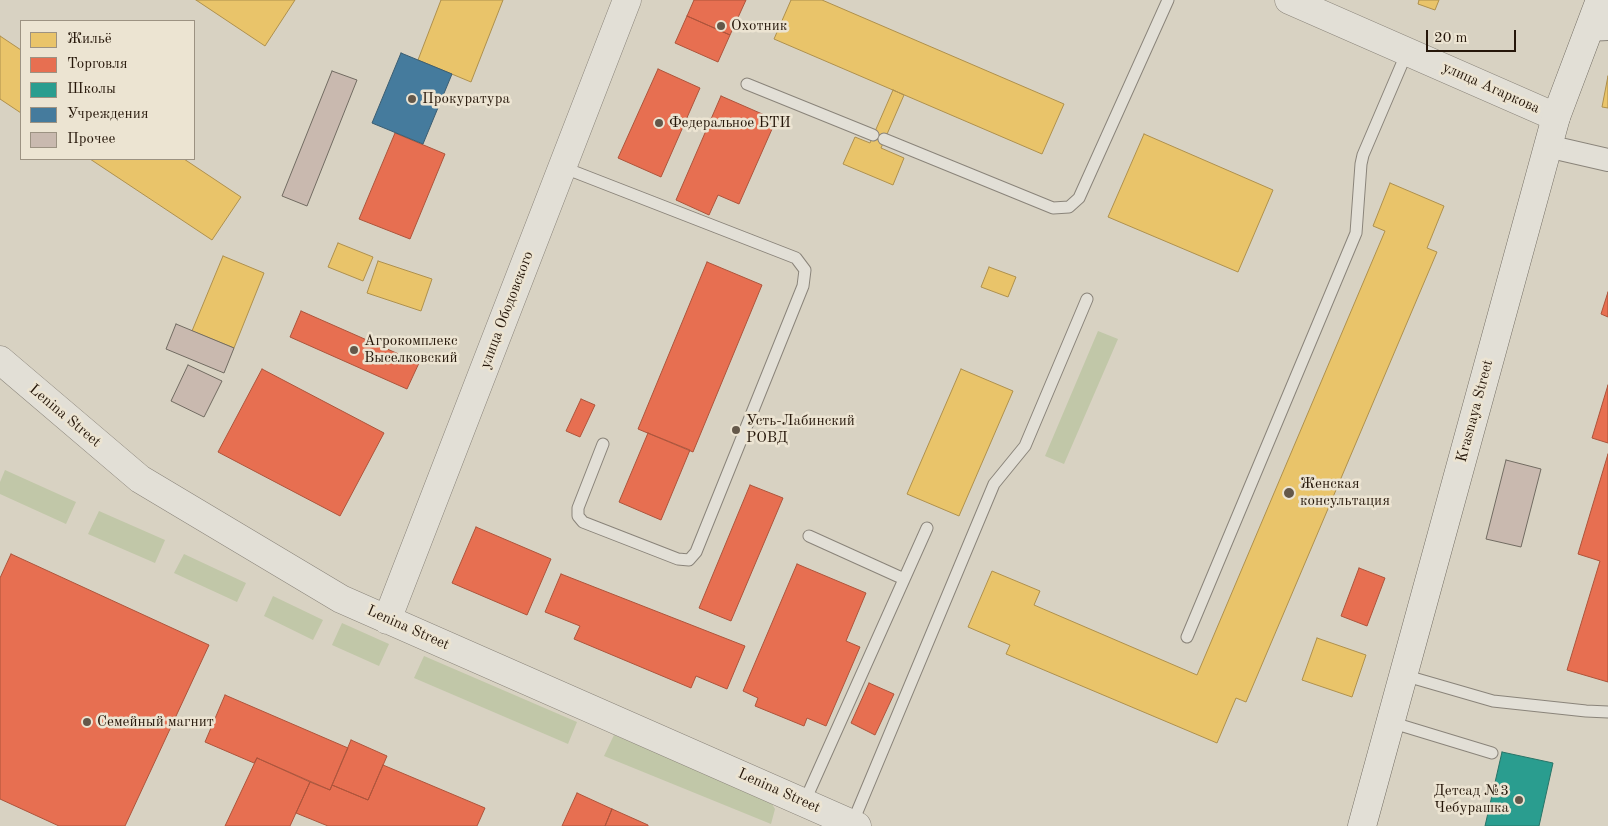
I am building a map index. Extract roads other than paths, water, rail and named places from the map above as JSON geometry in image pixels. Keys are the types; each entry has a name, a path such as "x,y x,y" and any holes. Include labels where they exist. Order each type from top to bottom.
{"street":[{"name":"улица Ободовского","path":"387,620 626,0"},
{"name":"улица Агаркова","path":"1289,0 1556,117"},
{"name":"Krasnaya Street","path":"1362,826 1547,146 1556,117 1598,29 1600,0"},
{"path":"1547,146 1608,160"},
{"name":"Lenina Street","path":"0,360 140,479 341,599 810,812 854,825"}],"lane":[{"path":"747,84 1054,208 1069,208 1079,198 1168,0"},
{"path":"1187,637 1354,240 1363,156 1407,52"},
{"path":"562,167 796,258 805,270 803,286 696,552 689,560 669,556 583,522 578,516 578,508 603,444"},
{"path":"854,825 994,484 1025,446 1087,299"},
{"path":"810,812 904,579 927,528"},
{"path":"809,536 904,579"},
{"path":"1403,675 1492,700 1608,712"},
{"path":"1390,722 1492,753"}],"place":[{"name":"Охотник","path":"721,26"},
{"name":"Прокуратура","path":"412,99"},
{"name":"Федеральное БТИ","path":"659,123"},
{"name":"Агрокомплекс Выселковский","path":"354,350"},
{"name":"Усть-Лабинский РОВД","path":"736,430"},
{"name":"Женская консультация","path":"1289,493"},
{"name":"Семейный магнит","path":"87,722"},
{"name":"Детсад №3 Чебурашка","path":"1519,800"}]}
